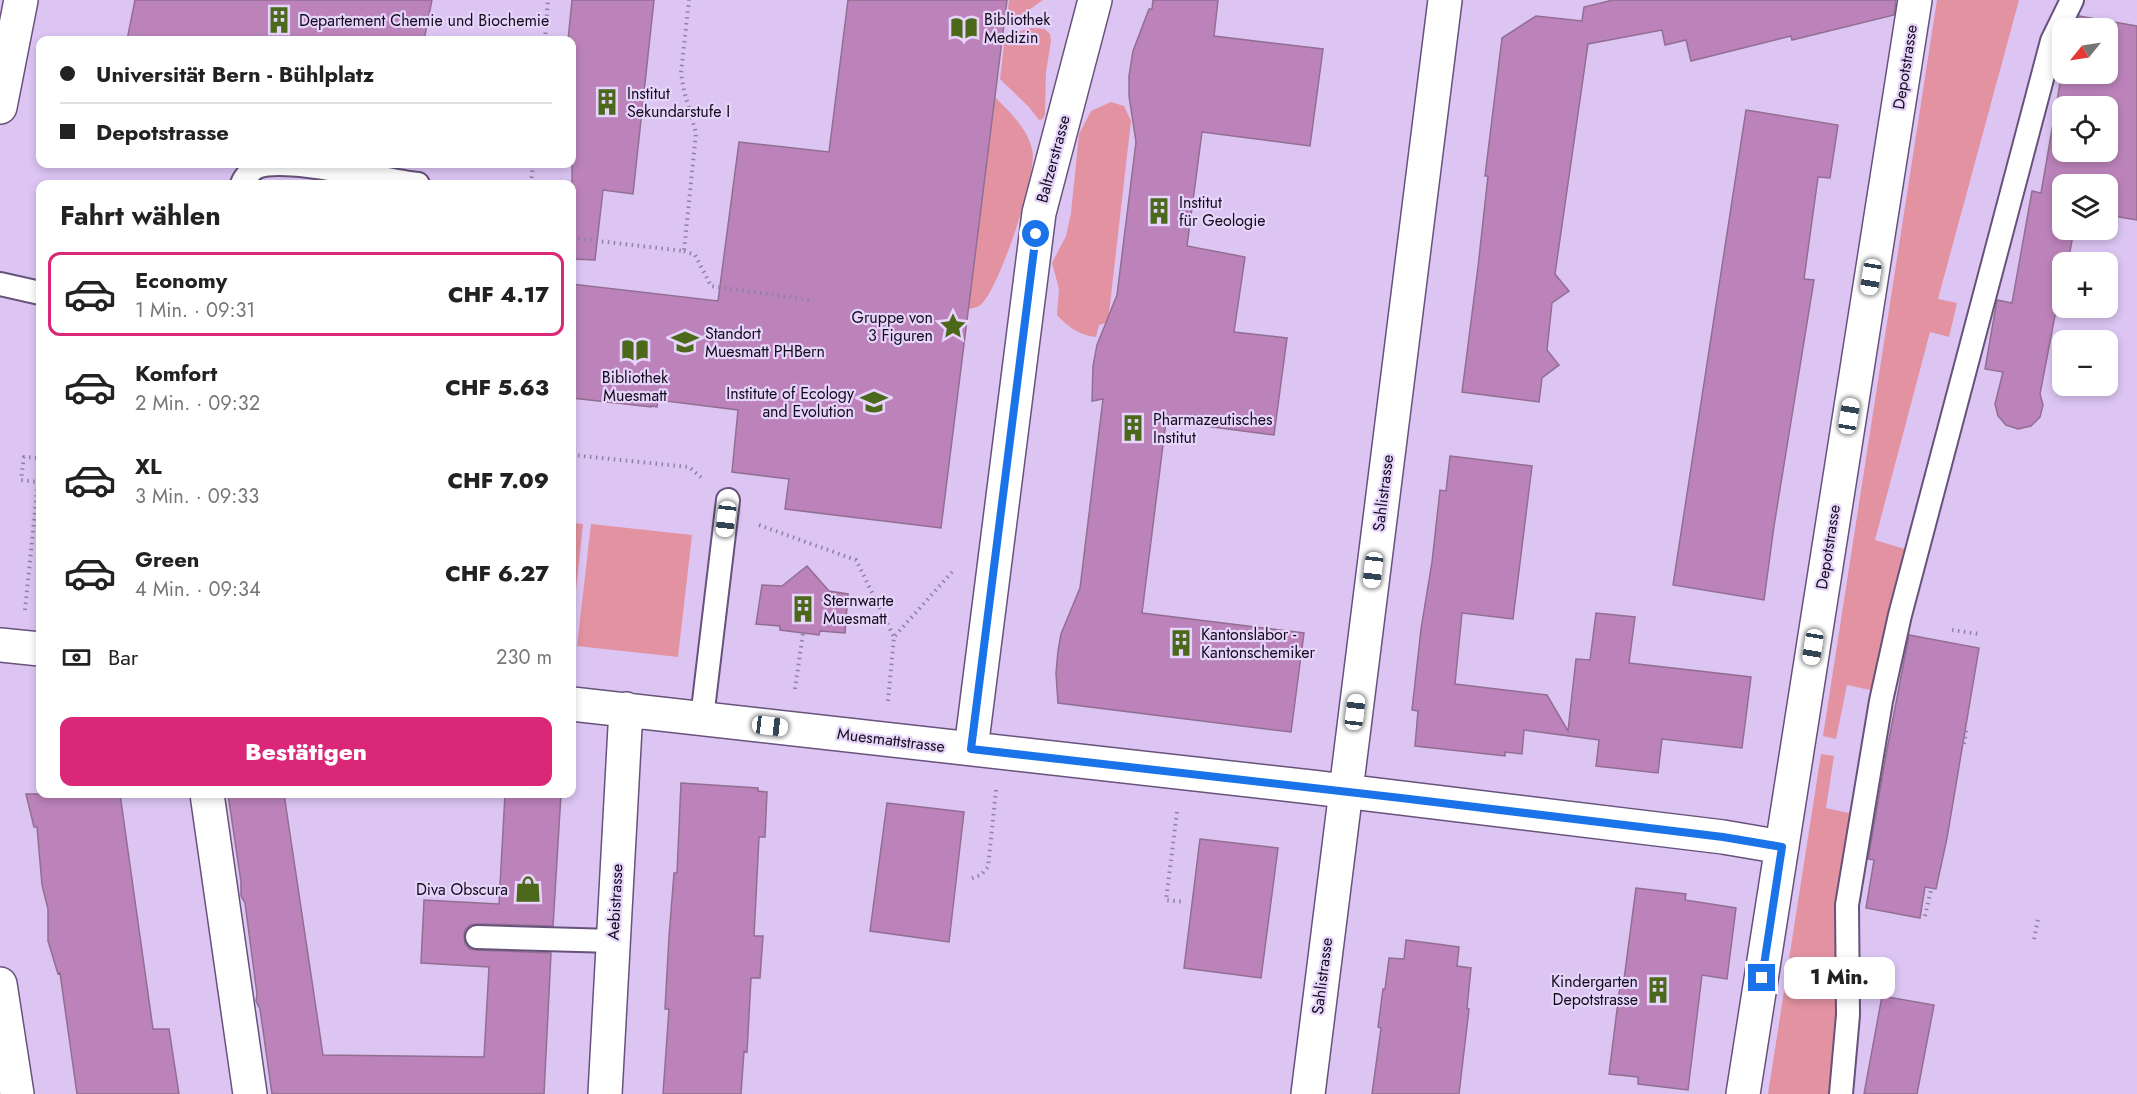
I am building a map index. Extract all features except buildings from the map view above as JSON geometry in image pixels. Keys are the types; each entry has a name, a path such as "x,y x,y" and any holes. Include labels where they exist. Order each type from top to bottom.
{"street":[{"path":"0,107 21,0"},
{"name":"Baltzerstrasse","path":"971,749 1039,213 1095,0"},
{"name":"Sahlistrasse","path":"1308,1094 1445,0"},
{"name":"Depotstrasse","path":"1743,1094 1915,0"},
{"path":"0,645 36,649"},
{"name":"Muesmattstrasse","path":"576,704 1345,791 1723,837 1782,847"},
{"name":"Aebistrasse","path":"605,1094 626,710"},
{"path":"208,798 250,1094"},
{"path":"0,984 17,1094"}],"lane":[{"path":"1841,1094 1848,1015 1847,905 1892,648 2052,41 2072,0"},
{"path":"243,180 255,168"},
{"path":"313,168 392,180"},
{"path":"0,284 36,292"},
{"path":"702,718 727,510"},
{"path":"477,937 613,941"}],"path":[{"path":"544,36 548,0"},
{"path":"684,251 696,133 681,73 689,0"},
{"path":"576,238 684,251 694,255 711,286 809,300"},
{"path":"576,455 688,467 727,510 748,522 856,560 894,637 887,706"},
{"path":"36,458 24,457 21,480 36,482"},
{"path":"24,616 36,501"},
{"path":"894,637 954,570"},
{"path":"1952,630 1979,634"},
{"path":"797,679 803,633"},
{"path":"1964,744 1967,726"},
{"path":"972,878 981,875 988,867 996,793"},
{"path":"1176,813 1166,900 1185,902"},
{"path":"1926,916 1931,890"},
{"path":"2034,939 2038,919"}],"shaded area":[{"path":"1009,0 1043,0 1023,14 1007,19"},
{"path":"1937,0 2019,0 1938,299 1957,303 1949,337 1930,332 1875,540 1908,550 1875,691 1847,685 1836,739 1823,736"},
{"path":"1031,28 1045,29 1050,34 1051,41 1046,72 1045,114 1043,119 1039,120 1000,79 1004,45 1009,38"},
{"path":"995,97 1026,134 1030,141 1033,161 1017,227 999,273 982,303 968,309"},
{"path":"1111,102 1124,106 1131,121 1108,322 1099,325 1096,337 1074,330 1057,315 1059,289 1052,263 1066,236 1071,213 1079,134 1091,111"},
{"path":"576,523 583,524 576,590"},
{"path":"591,524 692,535 678,657 577,646"},
{"path":"1821,754 1834,756 1826,808 1853,814 1833,1094 1768,1094"}],"place":[{"name":"Departement Chemie und Biochemie","path":"279,20"},
{"name":"Bibliothek Medizin","path":"964,28"},
{"name":"Institut Sekundarstufe I","path":"607,102"},
{"name":"Institut für Geologie","path":"1159,211"},
{"name":"Gruppe von 3 Figuren","path":"953,326"},
{"name":"Standort Muesmatt PHBern","path":"685,342"},
{"name":"Bibliothek Muesmatt","path":"635,350"},
{"name":"Institute of Ecology and Evolution","path":"874,402"},
{"name":"Pharmazeutisches Institut","path":"1133,428"},
{"name":"Sternwarte Muesmatt","path":"803,609"},
{"name":"Kantonslabor - Kantonschemiker","path":"1181,643"},
{"name":"Diva Obscura","path":"528,889"},
{"name":"Kindergarten Depotstrasse","path":"1658,990"}],"route":[{"path":"1036,234 971,749 1311,787 1723,837 1782,847 1762,978"}]}
